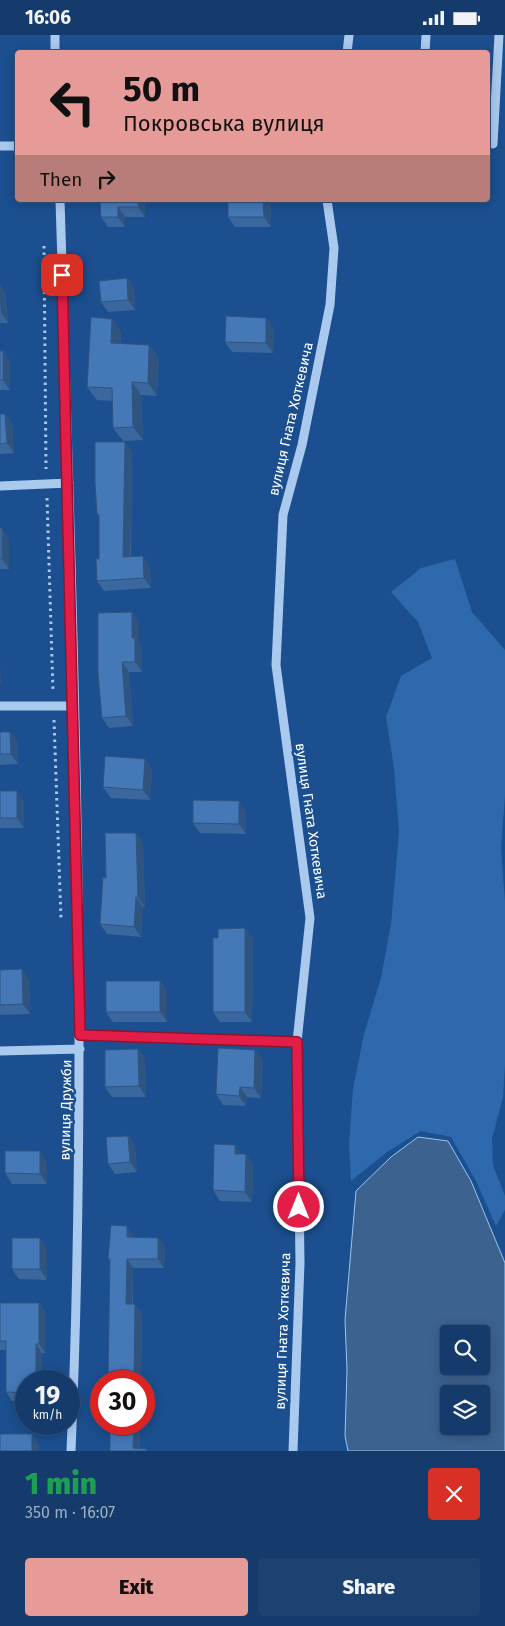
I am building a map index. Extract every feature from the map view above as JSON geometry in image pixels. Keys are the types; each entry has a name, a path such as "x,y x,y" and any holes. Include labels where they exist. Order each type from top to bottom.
{"street":[{"path":"55,35 55,50"},
{"path":"347,50 348,35"},
{"path":"425,50 426,35"},
{"path":"493,144 499,35"},
{"path":"0,146 15,145"},
{"name":"вулиця Дружби","path":"60,202 69,483 80,1035 76,1339 71,1451"},
{"name":"вулиця Гната Хоткевича","path":"293,1451 300,1263 297,1042 310,919 276,665 283,515 302,445 330,305 334,247 327,202"},
{"path":"0,486 69,483"},
{"path":"0,706 73,706"},
{"path":"80,1035 297,1042"},
{"path":"0,1051 80,1049"}],"path":[{"path":"44,239 46,484 61,922"}],"shaded area":[{"path":"455,559 472,612 505,650 505,796 501,848 505,901 505,1065 503,1097 492,1139 493,1165 505,1196 505,1210 496,1226 476,1181 451,1137 421,1131 387,1152 351,1181 349,1144 353,1089 364,1034 381,978 391,924 399,832 394,768 386,717 401,676 432,658 418,622 391,592 421,568"},
{"path":"418,1137 448,1141 471,1181 505,1263 505,1451 348,1451 345,1436 347,1370 345,1320 356,1191 391,1157"}],"building":[{"path":"100,202 138,202 138,207 118,207 118,217 101,217"},
{"path":"228,202 263,202 264,217 228,217"},
{"path":"127,278 128,300 101,302 99,281"},
{"path":"226,316 266,318 266,343 225,342"},
{"path":"91,317 112,319 111,343 149,345 148,383 132,382 133,427 113,428 112,388 87,387"},
{"path":"0,351 3,351 3,380 0,380"},
{"path":"0,414 5,414 7,443 0,444"},
{"path":"95,442 125,442 123,557 143,556 144,578 97,581 96,559 99,559 99,514 97,514 95,483"},
{"path":"0,528 2,528 2,559 0,559"},
{"path":"132,612 132,638 135,638 135,662 122,662 126,716 102,718 98,673 98,613"},
{"path":"0,732 10,732 11,754 0,754"},
{"path":"105,756 145,759 143,790 103,787"},
{"path":"0,791 17,791 17,818 0,818"},
{"path":"193,800 239,801 239,824 193,823"},
{"path":"105,833 136,833 138,897 136,897 134,927 100,924 103,877 106,878"},
{"path":"245,928 245,1012 213,1012 213,938 218,938 218,929"},
{"path":"22,969 23,1004 0,1005 0,970"},
{"path":"106,981 160,981 160,1012 106,1012"},
{"path":"218,1048 255,1050 254,1088 240,1087 239,1096 216,1094"},
{"path":"138,1049 139,1086 105,1087 105,1050"},
{"path":"128,1136 130,1162 108,1164 106,1137"},
{"path":"214,1144 235,1145 235,1154 246,1154 245,1192 213,1190"},
{"path":"5,1151 40,1151 40,1174 5,1173"},
{"path":"111,1225 127,1226 127,1237 158,1238 158,1259 127,1259 126,1304 135,1304 134,1370 108,1370 110,1259 108,1259"},
{"path":"12,1238 40,1238 40,1269 12,1269"},
{"path":"0,1303 39,1303 39,1344 36,1344 36,1370 15,1370 15,1392 6,1392 6,1341 0,1341"},
{"path":"0,1434 32,1435 32,1451 0,1451"},
{"path":"110,1435 134,1435 133,1448 147,1449 147,1451 110,1451"}],"route":[{"path":"62,275 69,483 80,1035 297,1042 299,1207"}]}
